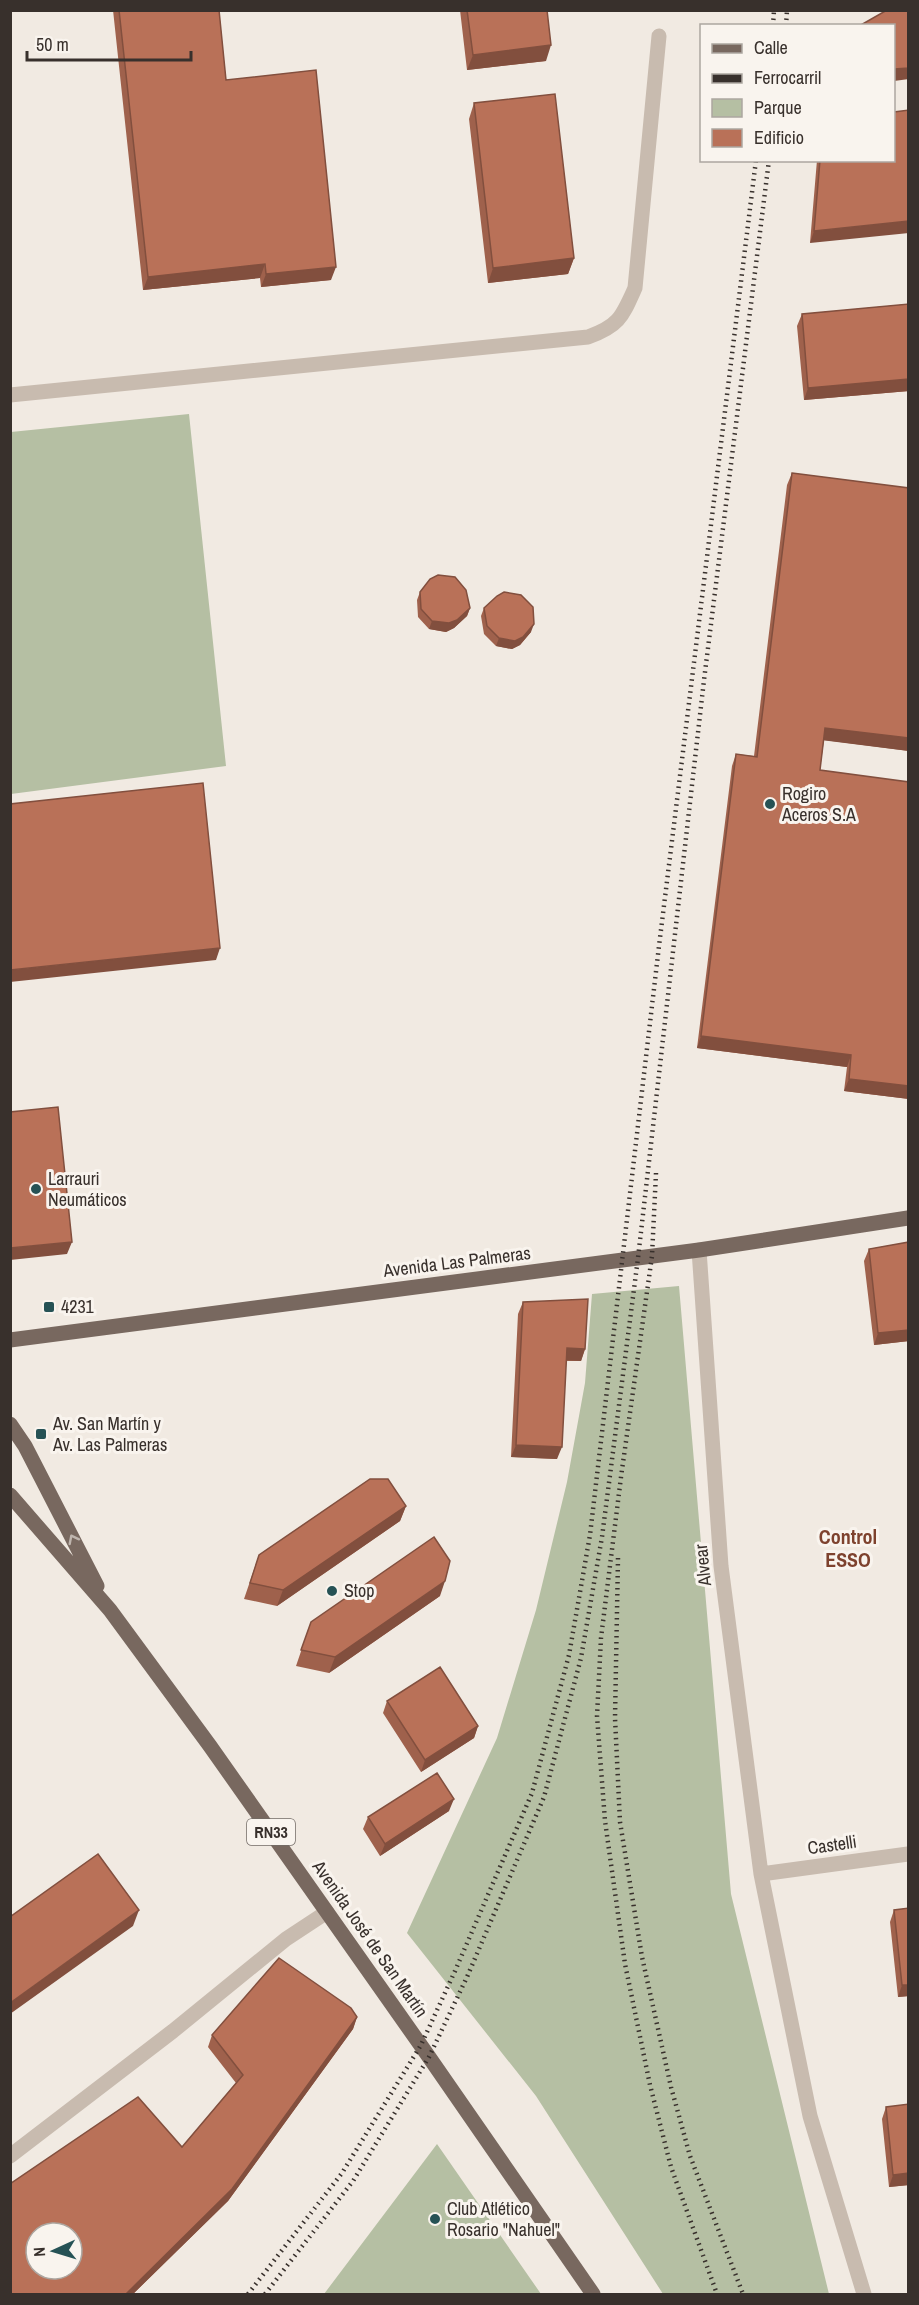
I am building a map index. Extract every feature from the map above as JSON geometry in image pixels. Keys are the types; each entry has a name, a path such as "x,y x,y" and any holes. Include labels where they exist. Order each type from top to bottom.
{"main road":[{"name":"Avenida Las Palmeras","path":"10,1340 699,1250 909,1218"},
{"name":"Avenida José de San Martín","path":"10,1424 25,1446 110,1610"},
{"name":"Avenida José de San Martín","path":"10,1495 110,1610 210,1746 593,2295"}],"street":[{"path":"10,395 588,337 607,330 623,315 635,288 659,36"},
{"name":"Alvear","path":"699,1250 721,1566 761,1874 810,2116 864,2295"},
{"name":"Castelli","path":"761,1874 909,1854"},
{"path":"10,2156 173,2031 286,1939 327,1912"}],"green space":[{"path":"189,414 226,766 11,794 11,432"},
{"path":"679,1286 731,1894 829,2294 663,2294 536,2096 407,1933 497,1738 536,1610 567,1482 585,1383 592,1294"},
{"name":"Club Atlético Rosario \"Nahuel\"","path":"437,2144 541,2294 324,2294"}],"building":[{"path":"119,10 219,10 226,80 316,70 336,267 266,274 265,264 148,277"},
{"path":"467,10 547,10 551,45 473,55"},
{"path":"887,10 909,10 909,68 895,69 895,24 862,24"},
{"path":"555,94 574,258 493,268 474,103"},
{"path":"909,110 909,221 814,231 820,162 895,162 895,112"},
{"path":"909,304 909,379 808,388 802,314"},
{"name":"Rogiro Aceros S.A","path":"792,473 909,488 909,738 825,728 820,770 909,782 909,1086 849,1079 851,1055 701,1036 736,754 757,757"},
{"path":"438,575 455,577 466,590 470,608 457,620 449,623 432,621 421,609 420,592 430,579"},
{"path":"504,592 521,595 533,607 534,624 523,637 515,641 499,638 487,626 484,608"},
{"path":"203,783 220,948 10,970 10,804"},
{"name":"Larrauri Neumáticos","path":"58,1107 72,1242 10,1248 10,1112"},
{"path":"909,1242 909,1330 878,1333 869,1249"},
{"path":"588,1299 585,1349 567,1348 562,1447 516,1445 523,1302"},
{"path":"370,1479 388,1479 406,1506 283,1590 250,1583 259,1555"},
{"path":"434,1537 450,1561 445,1581 335,1657 301,1650 311,1622"},
{"path":"440,1667 478,1726 425,1760 387,1701"},
{"path":"437,1773 454,1799 385,1844 368,1817"},
{"path":"98,1854 139,1910 10,2003 10,1917"},
{"path":"909,1908 909,1985 902,1985 894,1910"},
{"path":"279,1958 351,2008 357,2017 232,2189 125,2295 10,2295 10,2184 138,2097 182,2147 243,2075 212,2035"},
{"path":"909,2104 909,2173 893,2175 886,2107"}],"railway":[{"path":"773,24 774,10"},
{"path":"786,24 787,10"},
{"path":"248,2294 342,2173 421,2045 532,1793 569,1655 590,1535 659,946 756,162"},
{"path":"265,2294 353,2181 429,2057 467,1977 544,1797 581,1658 602,1537 638,1258 704,680 769,162"},
{"path":"656,1173 652,1256 601,1638 597,1716 605,1821 625,1964 650,2085 671,2167 717,2294"},
{"path":"618,1558 615,1718 620,1822 642,1957 671,2087 690,2156 743,2294"}],"place":[{"name":"Rogiro Aceros S.A","path":"770,804"},
{"name":"Larrauri Neumáticos","path":"36,1189"},
{"name":"4231","path":"49,1307"},
{"name":"Av. San Martín y Av. Las Palmeras","path":"41,1434"},
{"name":"Stop","path":"332,1591"},
{"name":"Club Atlético Rosario \"Nahuel\"","path":"435,2219"}],"district":[{"name":"Control ESSO","path":"848,1548"}]}
